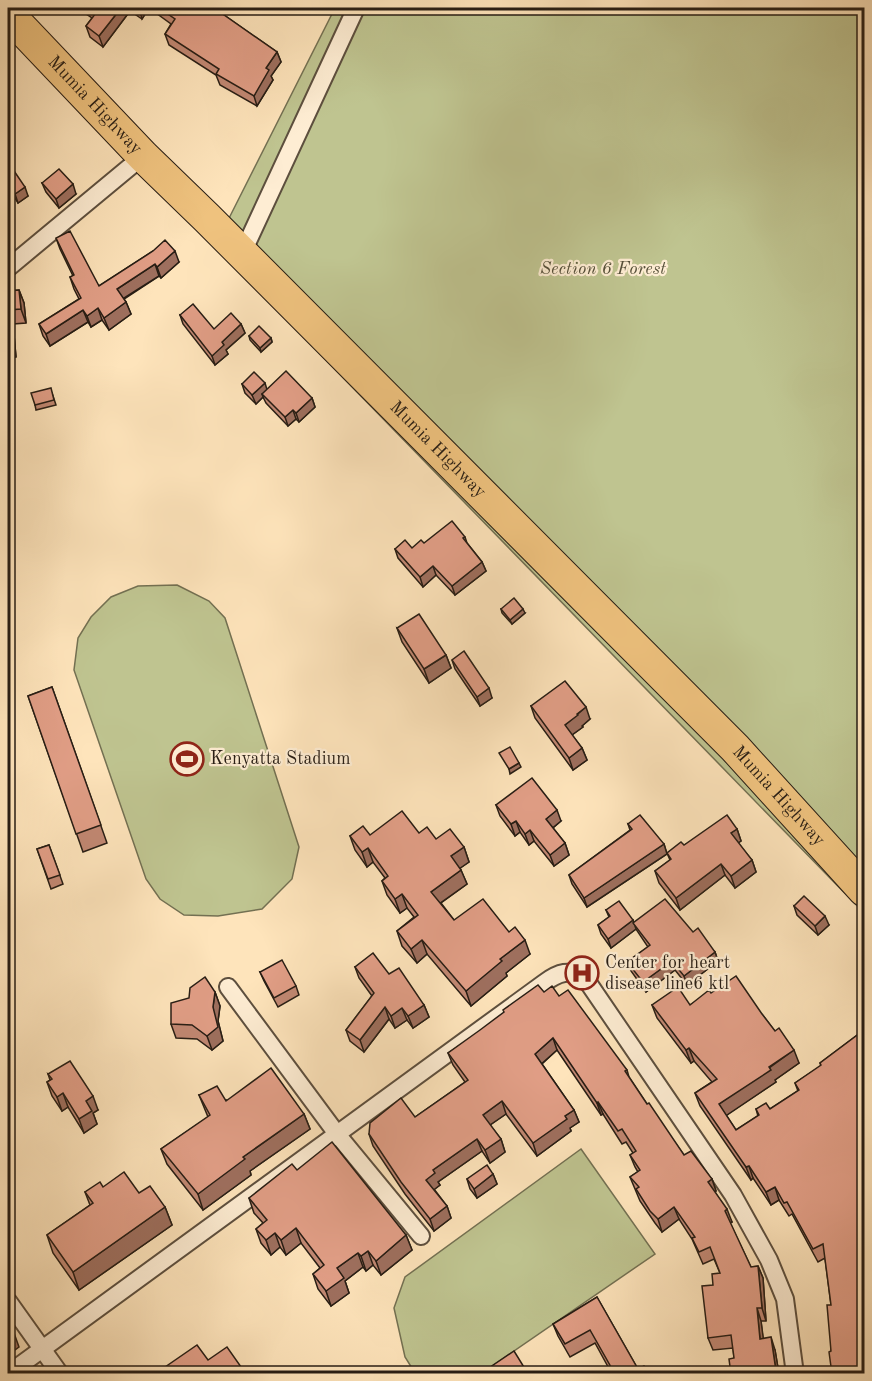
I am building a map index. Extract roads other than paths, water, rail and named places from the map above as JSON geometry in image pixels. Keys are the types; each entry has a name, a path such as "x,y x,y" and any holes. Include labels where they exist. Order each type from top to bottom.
{"highway":[{"name":"Mumia Highway","path":"8,14 143,156 735,748 864,890"}],"street":[{"path":"242,254 356,8"},
{"path":"8,268 143,156"},
{"path":"8,1374 555,975 567,972 576,973 585,978 733,1195 769,1260 785,1299 795,1374"},
{"path":"228,987 337,1134 421,1236"},
{"path":"8,1301 60,1374"}],"place":[{"name":"Kenyatta Stadium","path":"187,759"},
{"name":"Center for heart disease line6 ktl","path":"582,973"}],"park label":[{"name":"Section 6 Forest","path":"603,269"}]}
